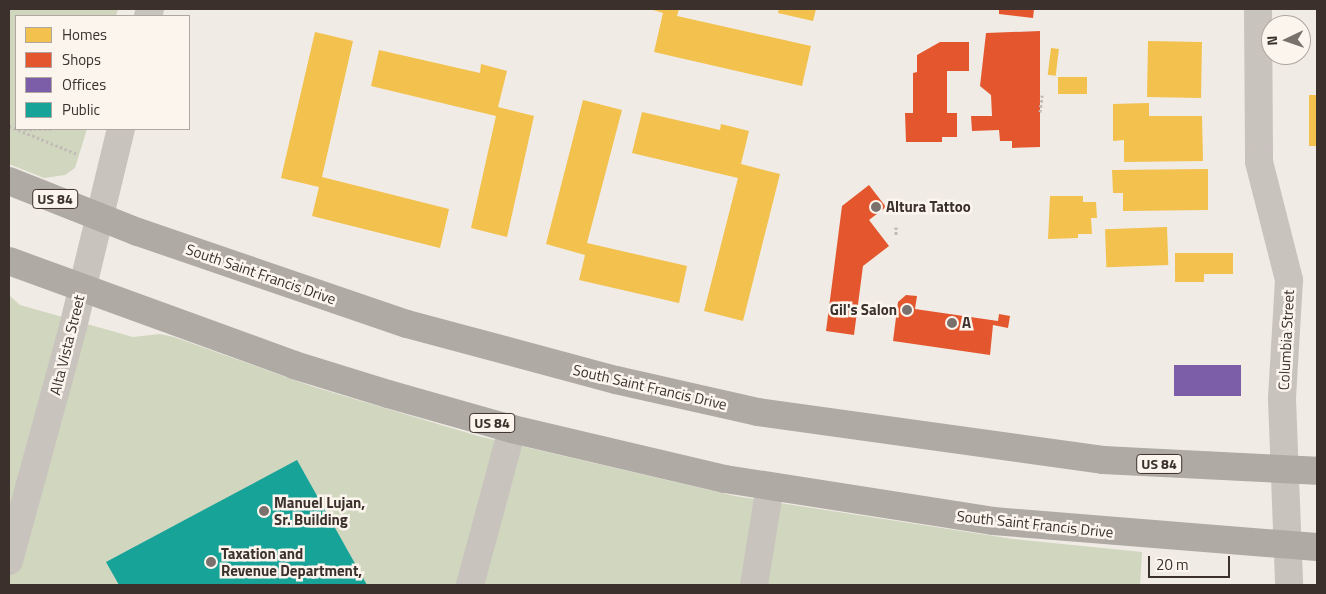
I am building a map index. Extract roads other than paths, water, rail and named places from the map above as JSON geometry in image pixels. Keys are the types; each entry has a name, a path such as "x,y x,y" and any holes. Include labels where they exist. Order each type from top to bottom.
{"highway":[{"name":"South Saint Francis Drive","path":"9,181 100,217 407,324 616,380 758,412 1094,459 1317,471"},
{"name":"South Saint Francis Drive","path":"9,261 294,364 512,429 770,486 993,521 1317,547"}],"street":[{"name":"Columbia Street","path":"1258,9 1259,162 1289,280 1282,399 1289,585"},
{"name":"Alta Vista Street","path":"9,561 100,217 121,130"},
{"path":"470,585 512,429"},
{"path":"754,585 770,486"}],"place":[{"name":"Altura Tattoo","path":"876,207"},
{"name":"Gil's Salon","path":"907,310"},
{"name":"A","path":"952,323"},
{"name":"Manuel Lujan, Sr. Building","path":"264,511"},
{"name":"Taxation and Revenue Department,","path":"211,562"}]}
